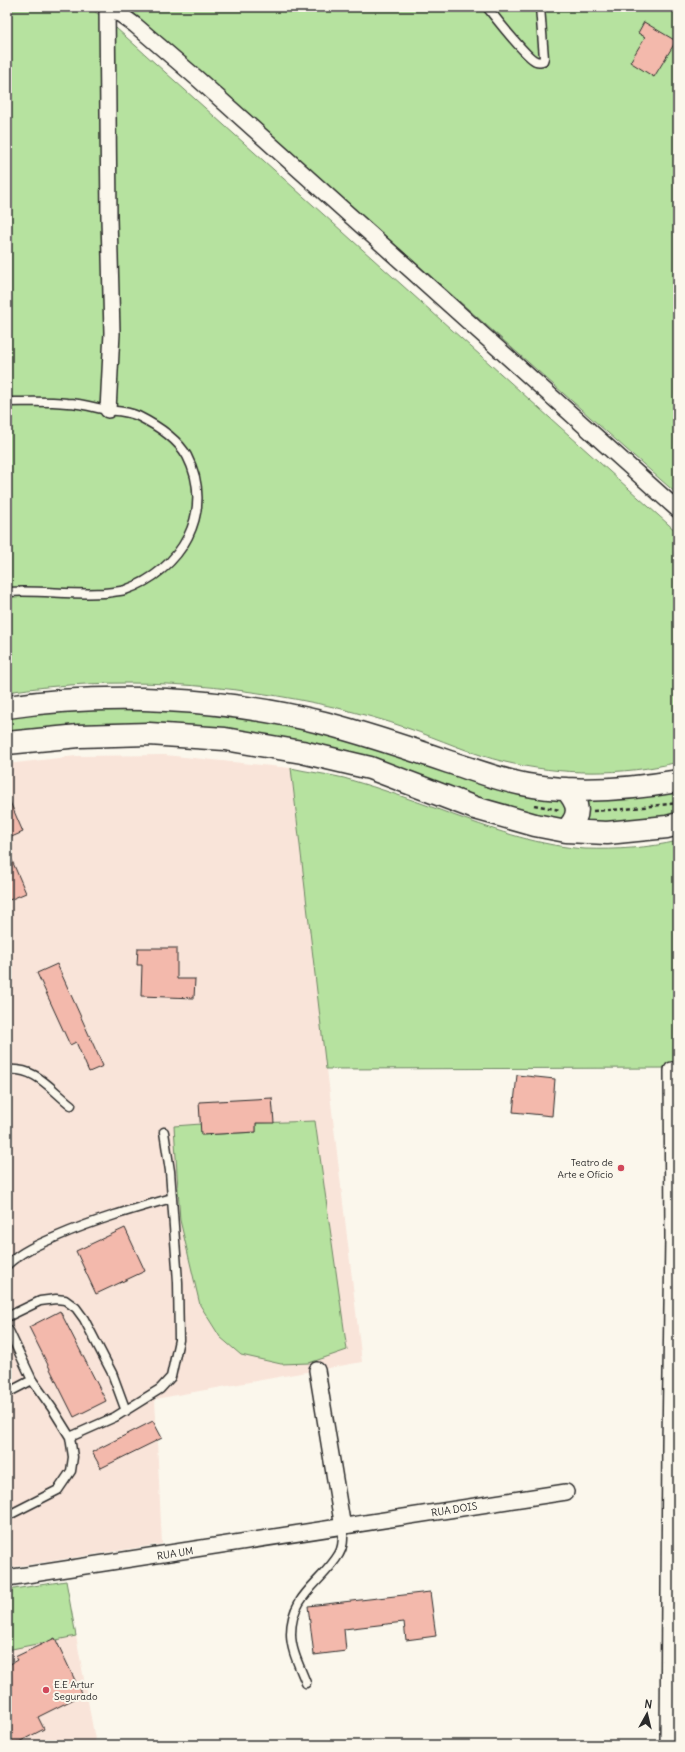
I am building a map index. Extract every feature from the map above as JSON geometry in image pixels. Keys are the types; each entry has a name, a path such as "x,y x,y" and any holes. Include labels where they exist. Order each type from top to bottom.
{"main road":[{"path":"7,707 54,701 128,699 207,704 270,712 324,723 478,772 533,786 586,790 640,786 678,781"},
{"path":"7,743 79,736 149,734 225,739 302,752 370,768 475,808 535,825 566,831 607,833 667,827 678,824"},
{"path":"566,789 575,799 577,812 573,823 566,831"}],"street":[{"path":"108,7 109,225 112,333 108,410"},
{"path":"108,7 135,25 205,85 678,510"},
{"path":"668,1745 674,1444 672,1070"},
{"path":"317,1370 343,1528"},
{"name":"RUA DOIS","path":"343,1528 447,1509 566,1492"},
{"name":"RUA UM","path":"7,1578 343,1528"}],"lane":[{"path":"487,7 525,51 535,61 539,62 544,58 540,7"},
{"path":"7,402 69,403 128,412 153,424 177,444 187,456 195,481 198,500 195,519 187,541 177,556 157,573 142,582 123,591 90,594 7,592"},
{"path":"7,1070 18,1069 27,1071 36,1076 71,1105"},
{"path":"70,1438 126,1411 160,1389 171,1377 179,1340 178,1282 170,1171 164,1132"},
{"path":"7,1265 16,1257 34,1246 69,1230 116,1213 172,1198"},
{"path":"7,1516 58,1490 71,1471 73,1457 70,1438 52,1408 32,1380 8,1332 8,1314 40,1301 56,1299 65,1300 76,1308 84,1319 112,1373 126,1411"},
{"path":"7,1393 32,1380"},
{"path":"306,1683 295,1655 291,1634 293,1614 307,1590 339,1554 342,1545 343,1528"}],"shaded area":[{"path":"165,755 291,768 362,1362 155,1399 162,1544 7,1568 7,764 76,756"},
{"name":"E.E Artur Segurado","path":"66,1581 96,1745 7,1745 7,1590"}],"green space":[{"path":"7,7 89,7 116,28 678,533 678,762 657,767 614,772 569,771 526,766 480,755 399,725 338,708 297,699 215,687 131,683 48,687 7,692"},
{"path":"127,7 678,7 678,495"},
{"path":"91,707 184,710 290,723 567,799 568,819 540,819 309,747 7,737 7,716"},
{"path":"291,768 344,778 503,832 552,845 585,849 608,849 644,847 678,841 678,1068 326,1069"},
{"path":"678,788 678,814 665,817 588,823 582,821 588,801"},
{"path":"315,1121 347,1350 309,1363 281,1364 241,1355 220,1337 200,1305 180,1220 174,1126 201,1124 202,1135 256,1132 256,1123"},
{"path":"66,1581 76,1636 7,1650 7,1590"}],"building":[{"path":"644,22 676,41 654,77 630,62 645,37 638,33"},
{"path":"7,795 23,832 7,839"},
{"path":"7,849 26,893 7,901"},
{"path":"138,948 177,948 177,979 195,979 194,998 141,996 142,965 137,965"},
{"path":"57,964 103,1066 89,1072 76,1042 70,1045 37,973"},
{"path":"517,1075 555,1079 552,1116 513,1112"},
{"path":"272,1098 274,1123 256,1123 256,1132 201,1135 199,1102"},
{"path":"125,1228 145,1271 96,1294 76,1251"},
{"path":"60,1311 106,1401 74,1417 29,1327"},
{"path":"153,1421 162,1438 101,1468 92,1452"},
{"path":"430,1592 436,1636 406,1640 404,1622 344,1629 346,1651 314,1655 308,1606"},
{"path":"55,1638 82,1695 38,1717 44,1729 13,1745 7,1745 7,1666 17,1660 15,1657"}],"place":[{"name":"Teatro de Arte e Ofício","path":"621,1168"},
{"name":"E.E Artur Segurado","path":"46,1690"}]}
